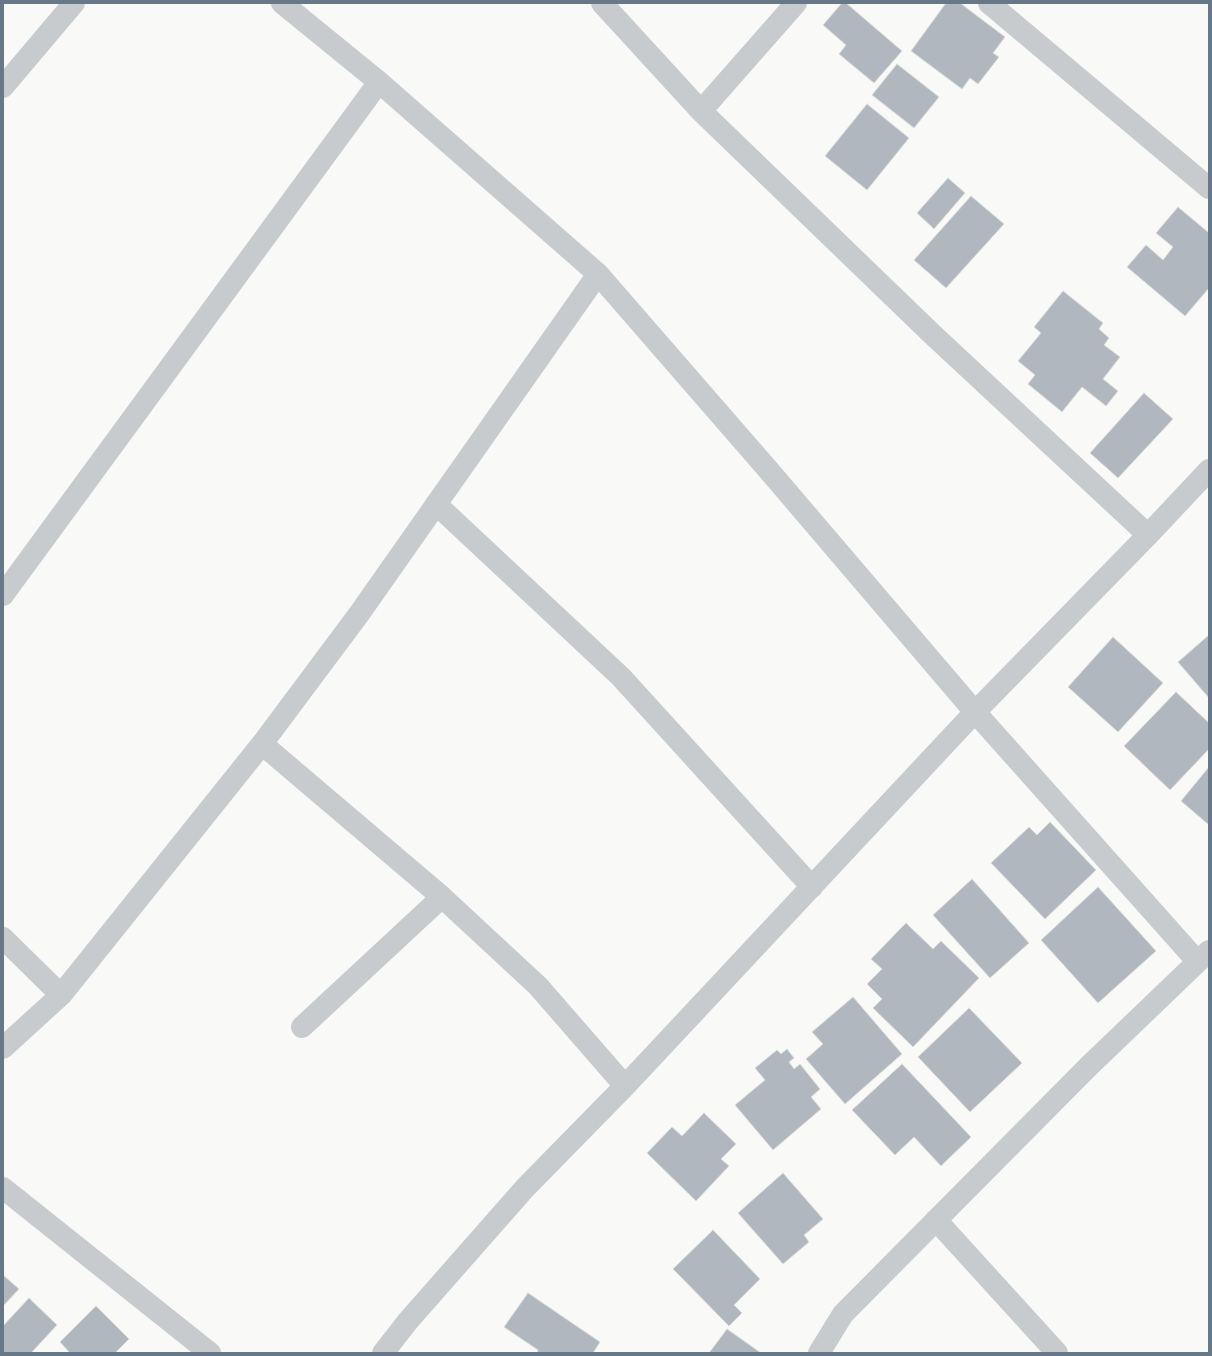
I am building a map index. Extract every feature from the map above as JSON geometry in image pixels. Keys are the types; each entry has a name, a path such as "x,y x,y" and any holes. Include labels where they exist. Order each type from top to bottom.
{"street":[{"path":"3,87 74,3"},
{"path":"282,3 379,82 598,274 771,473 975,712 1203,956 1089,1066 843,1314 819,1353"},
{"path":"602,3 701,111 932,334 1148,535"},
{"path":"701,111 796,3"},
{"path":"989,3 1209,188"},
{"path":"3,595 379,82"},
{"path":"3,1048 60,995 262,744 359,614 598,274"},
{"path":"383,1353 408,1321 525,1188 625,1086 975,712 1148,535 1209,470"},
{"path":"436,504 621,677 812,887"},
{"path":"262,744 442,897 538,986 625,1086"},
{"path":"302,1027 442,897"},
{"path":"3,938 60,995"},
{"path":"3,1188 210,1353"},
{"path":"936,1220 1057,1353"}],"building":[{"path":"842,3 846,3 902,51 874,83 839,54 846,45 823,25"},
{"path":"946,3 960,3 1005,37 993,53 999,57 978,84 970,78 962,89 911,51"},
{"path":"897,64 939,97 914,128 872,95"},
{"path":"867,104 909,138 867,190 825,156"},
{"path":"948,178 965,193 934,229 917,213"},
{"path":"971,196 1004,224 946,288 914,260"},
{"path":"1178,207 1209,233 1209,288 1185,316 1127,267 1146,245 1163,260 1173,247 1156,233"},
{"path":"1063,291 1103,323 1099,329 1109,338 1104,345 1120,357 1103,379 1118,391 1106,406 1082,387 1062,412 1028,384 1035,375 1018,361 1041,333 1034,327"},
{"path":"1144,393 1173,419 1118,478 1090,453"},
{"path":"1209,635 1209,698 1178,662"},
{"path":"1113,637 1163,683 1118,732 1068,687"},
{"path":"1176,692 1209,723 1209,749 1170,790 1124,746"},
{"path":"1209,767 1209,825 1181,801"},
{"path":"1050,822 1096,870 1045,919 991,863 1029,827 1037,835"},
{"path":"972,879 1029,943 990,978 933,915"},
{"path":"1098,887 1156,951 1098,1003 1041,940"},
{"path":"906,923 933,949 941,941 979,978 913,1047 873,1008 882,999 867,984 882,969 871,959"},
{"path":"853,997 902,1054 845,1104 806,1059 823,1044 812,1032"},
{"path":"969,1008 1022,1063 970,1112 918,1057"},
{"path":"787,1049 794,1058 789,1062 794,1069 800,1064 820,1089 811,1097 821,1109 773,1150 735,1105 765,1080 755,1068 777,1050 781,1054"},
{"path":"902,1064 971,1137 941,1166 914,1137 895,1155 852,1110"},
{"path":"704,1113 736,1144 721,1159 729,1166 696,1201 647,1153 672,1127 682,1136"},
{"path":"783,1173 823,1219 804,1235 809,1242 783,1264 738,1213"},
{"path":"713,1230 760,1279 734,1305 742,1313 729,1326 673,1269"},
{"path":"3,1275 19,1289 3,1306"},
{"path":"528,1293 600,1342 593,1353 537,1353 538,1350 504,1327"},
{"path":"29,1298 57,1325 31,1353 3,1353 3,1326"},
{"path":"96,1306 129,1339 115,1353 70,1353 60,1342"},
{"path":"727,1329 761,1353 709,1353"}]}
